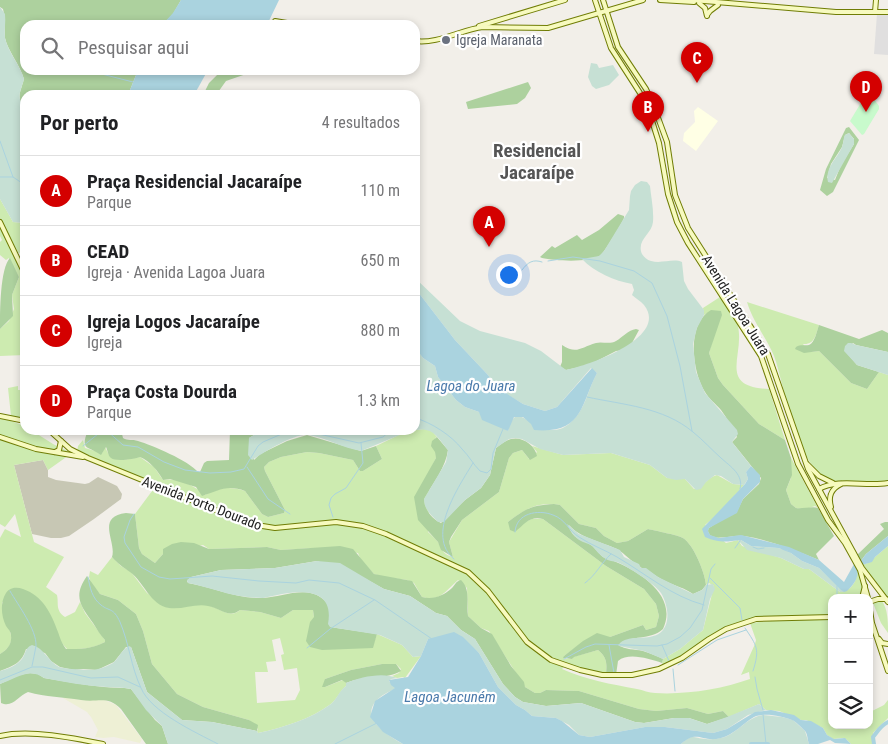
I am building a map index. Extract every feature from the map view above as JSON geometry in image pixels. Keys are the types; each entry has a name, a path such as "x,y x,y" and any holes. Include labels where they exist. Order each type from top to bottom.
{"main road":[{"path":"420,41 428,42 565,0"},
{"name":"Avenida Lagoa Juara","path":"595,0 611,48 644,98 661,150 668,194 677,222 688,243 761,356 798,464 828,520 855,558"},
{"name":"Avenida Lagoa Juara","path":"602,0 618,47 646,89 653,104 660,110 672,180 684,219 694,240 768,354 804,461 861,569 867,594"},
{"path":"472,29 548,28 632,1 643,0"},
{"path":"660,0 840,12 888,12"},
{"path":"692,0 779,8"},
{"path":"875,12 876,0"},
{"path":"700,3 705,8 707,16 718,5"},
{"path":"652,120 660,110 653,104"},
{"path":"0,222 20,264"},
{"path":"0,416 20,420"},
{"path":"784,423 789,435 793,435 794,432"},
{"name":"Avenida Porto Dourado","path":"57,436 66,446 88,458 250,524 275,528 336,522 364,526 386,534 468,572 488,591 532,646 556,662 589,672 616,676 652,672 674,662 717,634 735,625 756,619 828,617"},
{"name":"Avenida Porto Dourado","path":"0,437 22,445 88,458"},
{"path":"54,452 60,450 61,441"},
{"path":"63,454 66,446"},
{"path":"804,461 819,476 833,483 888,483"},
{"path":"816,497 819,489 833,483"},
{"path":"832,511 830,495 841,484"},
{"name":"Avenida Lagoa Juara","path":"861,569 887,601"},
{"path":"863,594 866,584"},
{"path":"873,601 878,599 887,601"},
{"path":"873,604 878,599"},
{"path":"873,624 888,671"},
{"path":"873,632 882,643 888,644"},
{"path":"0,736 15,733 63,736 103,744"}],"shaded area":[{"path":"0,7 5,14 5,38 20,69 20,75 22,75 24,79 20,90 20,223 13,222 0,199"},
{"path":"877,14 888,14 888,55 874,54"},
{"path":"591,63 597,64 599,68 613,65 619,75 609,85 596,89 592,86 588,77"},
{"path":"698,107 718,121 696,151 683,141 684,133 695,122 694,111"},
{"path":"849,133 854,139 854,144 832,183 828,182 830,167 842,147 845,135"},
{"path":"641,181 647,182 650,186 653,208 653,222 641,245 642,254 651,261 682,262 684,281 704,310 704,315 697,328 693,344 696,372 705,393 737,430 738,434 732,442 751,466 746,472 748,479 744,485 733,484 721,476 715,475 701,489 696,490 685,479 667,478 650,465 611,453 563,455 540,449 522,439 515,438 509,439 496,448 490,475 481,488 465,500 444,522 438,522 430,514 424,499 446,462 448,450 434,434 420,429 420,354 423,358 435,366 438,377 456,400 508,431 512,420 519,416 544,429 560,429 569,424 575,419 583,406 597,373 591,368 557,407 545,411 523,404 498,389 488,375 455,340 420,294 420,283 460,321 480,331 525,343 541,351 566,370 607,356 636,339 646,329 649,317 644,305 632,295 634,290 632,284 605,275 592,268 582,259 599,256 604,251 629,210 631,191"},
{"path":"848,343 888,352 888,375 857,365 844,351"},
{"path":"254,435 303,435 279,444 252,460 248,455 249,438"},
{"path":"309,435 400,435 361,451"},
{"path":"43,460 48,470 48,477 85,484 98,477 117,486 122,494 121,499 69,536 51,538 32,534 14,465"},
{"path":"567,524 579,534 620,550 624,557 639,564 641,568 646,568 658,577 693,594 702,590 706,585 713,584 715,589 710,599 703,630 680,649 663,659 644,651 619,646 625,640 653,636 663,630 667,617 663,597 658,589 640,576 617,562 604,558 592,546 579,540 572,534"},
{"path":"738,540 751,546 778,548 788,551 802,561 819,568 844,592 840,592 809,569 804,569 781,558 747,550"},
{"path":"317,561 340,563 384,589 410,596 436,613 447,616 461,630 475,639 503,684 515,697 523,702 546,706 581,703 635,722 644,723 674,718 689,718 707,724 759,704 766,710 748,715 727,729 713,733 665,727 645,727 590,737 579,735 569,725 556,718 532,716 516,705 498,687 479,653 471,646 428,639 421,656 413,657 402,645 380,635 330,627 328,624 329,613 327,605 317,595 301,592 263,598 246,597 188,583 187,580 191,577 221,570 275,568"},
{"path":"32,645 40,649 59,667 85,670 100,669 113,663 124,649 129,646 147,692 182,720 212,722 257,731 258,733 296,722 315,714 333,702 346,686 346,683 372,676 391,676 397,678 389,681 396,688 376,701 372,708 372,714 378,726 384,732 403,744 168,744 162,726 146,710 131,689 76,684 33,674 22,675 0,684 0,671 18,663"},
{"path":"63,698 82,700 102,699 116,705 142,739 140,743 114,737 95,737 98,730 87,712"},
{"path":"763,715 793,720 805,731 809,744 681,744 690,737 711,739 725,737 753,718"}],"green space":[{"path":"0,0 181,0 167,20 20,20 20,69 5,38 3,9 0,7"},
{"path":"22,75 136,75 130,90 21,90 24,79"},
{"path":"217,75 243,75 226,81 220,90 206,90"},
{"path":"528,82 531,88 525,98 517,104 468,109 466,102"},
{"path":"868,91 879,106 879,109 862,135 850,121"},
{"path":"849,127 859,140 833,192 827,196 820,190 826,169 846,128","holes":["849,133 854,139 854,144 841,165 835,180 827,178 831,164 842,147 845,135"]},
{"path":"0,199 13,222 20,223 20,253 18,253 0,218"},
{"path":"618,214 624,216 624,218 613,238 601,255 596,258 573,261 540,257 552,246 555,248 577,235 582,240 599,230"},
{"path":"0,225 20,268 20,355 0,356 0,329 9,321 14,309 12,295 19,277 9,258 6,260 0,255 0,242 2,240"},
{"path":"10,258 19,277 12,295 13,316 0,329 2,280"},
{"path":"720,297 737,323 739,346 736,366 738,375 743,382 753,387 769,389 785,440 759,424 718,378 709,353 713,339 707,313 704,315 703,308"},
{"path":"747,302 819,325 813,341 803,344 809,352 819,351 851,383 867,389 879,372 888,375 888,481 855,483 835,481 821,475 810,463 794,428 774,356"},
{"path":"711,310 721,311 722,315 709,353 718,378 759,424 785,440 791,458 792,475 786,490 791,504 796,508 818,508 834,536 816,554 819,560 763,540 740,536 714,537 708,531 709,528 738,509 743,499 759,484 761,478 732,442 737,437 723,413 708,397 700,383 695,361 695,337 703,317"},
{"path":"819,325 859,339 882,330 888,333 888,352 853,343 845,351 857,365 879,372 867,389 851,383 819,351 804,353 795,349 801,345 811,344"},
{"path":"636,329 639,330 632,343 624,350 616,351 589,365 566,370 560,367 562,362 562,345 575,350 598,343 611,343"},
{"path":"18,386 18,390 20,390 20,417 11,416 8,388"},
{"path":"0,417 20,424 20,435 39,435 72,453 48,470 43,460 14,465 34,542 64,557 46,587 57,595 59,609 65,617 75,612 80,602 85,613 105,642 86,648 67,649 61,642 2,602 11,637 7,649 0,654 0,538 5,529 21,537 15,514 5,527 0,524"},
{"path":"420,429 424,429 431,430 437,437 435,438 436,458 430,470 428,532 449,556 453,557 449,542 462,520 499,492 509,458 513,453 522,450 529,459 537,452 532,446 563,455 611,453 650,465 667,478 685,479 694,489 717,475 733,484 744,485 718,514 705,525 726,543 738,540 742,546 781,558 804,569 809,569 840,592 851,587 856,577 857,569 861,576 861,594 828,594 828,615 769,618 736,624 664,666 662,663 663,659 680,649 703,630 714,586 709,583 706,585 698,560 687,542 683,538 672,534 648,529 628,541 617,543 604,536 596,528 579,524 560,505 545,504 532,507 508,522 523,523 532,519 543,519 606,566 644,589 656,604 659,616 656,627 646,630 643,625 610,637 582,643 564,656 564,659 572,659 573,657 598,650 606,661 606,674 565,664 546,654 525,637 482,582 469,571 375,528 338,520 277,526 258,524 77,452 78,446 83,440 85,448 102,453 105,447 109,455 123,460 140,457 154,467 163,480 169,479 186,483 205,495 214,490 224,488 235,488 245,491 262,514 268,517 284,513 285,510 265,471 264,467 269,462 281,457 307,452 319,453 353,460 360,471 363,471 382,459 376,446 399,435 420,435"},
{"path":"87,435 122,435 123,438 138,441 179,458 198,472 200,472 207,461 229,460 230,435 254,435 249,438 254,460 260,454 287,441 307,435 361,451 376,446 382,459 363,471 360,471 353,460 319,453 307,452 281,457 269,462 264,467 265,471 285,510 284,513 268,517 262,514 245,491 228,488 202,496 196,487 170,479 163,480 147,461 140,457 125,460 113,459 109,456 106,447 101,455 86,447"},
{"path":"437,437 448,450 447,456 442,469 424,499 429,513 441,523 465,500 481,488 490,475 496,448 507,440 515,438 524,440 534,448 537,456 530,460 522,450 513,453 509,458 499,492 462,520 451,537 449,542 453,557 441,550 438,542 418,520 414,497 436,458 431,446 432,441"},
{"path":"790,456 818,508 815,506 806,509 796,508 791,504 786,490 791,478"},
{"path":"155,487 257,527 280,529 332,523 374,531 467,573 487,592 526,643 546,658 564,667 562,669 589,679 651,693 679,693 703,690 728,686 750,679 749,672 741,675 756,640 750,623 828,619 828,729 873,729 873,710 884,705 888,700 888,718 873,733 873,744 851,744 843,738 833,739 827,735 823,728 806,720 801,720 779,711 766,710 759,704 729,717 723,711 708,714 687,708 656,711 639,709 579,691 546,690 535,693 525,687 489,631 481,628 468,616 467,588 458,580 438,597 422,597 414,583 374,574 361,560 358,553 314,548 281,550 267,547 209,549 203,545 163,554 155,563 142,554 139,548 135,514"},
{"path":"540,505 560,505 579,524 596,528 604,536 617,543 628,541 648,529 683,538 691,547 701,567 706,585 702,590 693,594 639,566 617,549 579,533 569,525 575,536 591,545 605,558 626,567 646,580 662,597 666,607 663,629 658,633 629,640 618,645 624,648 643,651 663,659 662,663 639,657 623,658 618,661 616,675 606,674 606,661 598,650 572,659 563,658 583,641 597,633 610,637 643,625 646,630 656,627 659,616 656,604 644,589 606,566 543,519 531,520 515,532 510,530 508,522 524,511"},
{"path":"126,513 135,514 139,548 142,554 155,563 163,554 163,549 181,542 194,543 209,549 267,547 281,550 340,546 353,549 374,574 412,581 422,597 434,598 441,595 449,591 461,580 467,592 468,616 481,628 492,634 511,666 524,682 525,687 535,693 546,690 579,691 639,709 656,711 687,708 708,714 723,711 729,717 707,724 689,718 674,718 644,723 635,722 581,703 546,706 523,702 515,697 503,684 475,639 461,630 447,616 436,613 410,596 384,589 364,578 317,561 275,568 221,570 191,577 187,581 188,583 253,598 302,592 316,595 328,605 330,627 377,634 373,648 322,650 310,647 306,641 310,622 314,617 313,610 293,610 281,618 260,612 240,610 228,613 203,605 174,608 162,606 152,598 135,576 118,564 112,557 113,551 109,525 111,519"},
{"path":"888,522 888,536 866,554 860,562 857,555 884,529 880,524"},
{"path":"888,546 888,598 862,565 868,563"},
{"path":"112,557 131,572 147,593 169,608 206,605 232,614 240,610 260,612 281,618 293,610 313,610 314,617 372,648 377,634 402,645 413,657 421,656 405,678 392,676 399,673 401,669 396,664 382,664 351,670 325,679 325,687 343,680 346,683 346,686 331,704 315,714 296,722 258,733 258,729 249,720 203,707 177,694 152,664 136,614 118,600 100,594 91,583 90,571 98,575","holes":["280,638 284,654 281,655 284,670 297,668 300,690 295,700 257,703 255,672 268,672 266,662 276,661 272,640"]},
{"path":"87,576 100,594 118,600 136,614 152,664 177,694 203,707 249,720 258,725 257,731 212,722 182,720 147,692 131,647 126,647 114,662 97,670 74,670 60,667 51,661 45,653 26,649 19,661 13,666 0,671 0,654 5,651 11,642 10,633 3,618 2,605 6,593 12,589 23,589 41,601 49,612 66,649 81,649 105,642 80,600 80,589"},
{"path":"881,600 883,603 888,620 888,633 881,623 873,603"},
{"path":"382,664 396,664 401,671 389,676 360,679 346,683 342,680 322,687 325,679 351,670"},
{"path":"38,674 44,678 131,689 155,720 162,726 168,744 146,744 121,709 107,701 87,701 28,692 12,703 1,703 0,684 19,675"}],"water":[{"path":"181,0 279,0 269,20 167,20"},
{"path":"136,75 205,75 197,90 130,90"},
{"name":"Lagoa do Juara","path":"420,294 455,340 498,388 523,404 545,411 557,407 592,368 597,373 583,407 571,422 550,430 534,430 531,424 523,417 514,417 508,431 482,420 479,412 465,407 456,400 438,377 435,366 420,354"},
{"path":"751,466 760,475 760,482 743,499 737,513 709,528 710,535 719,538 741,535 789,547 819,560 844,582 854,564 857,575 853,585 847,591 841,590 819,568 802,561 788,551 778,548 751,546 741,540 723,542 705,537 702,529 745,484 748,479 746,472"},
{"path":"888,536 888,546 872,562 862,565 860,562 866,554"},
{"name":"Lagoa Jacuném","path":"454,632 463,637 479,653 498,687 516,705 532,716 556,718 579,735 590,737 645,727 665,727 713,733 727,729 755,712 771,710 794,715 801,720 811,721 823,728 827,735 834,739 845,738 851,744 835,743 830,740 818,744 809,744 807,734 795,722 784,717 768,715 754,717 734,732 721,738 692,737 681,744 403,744 383,732 370,717 375,701 395,688 389,680 408,677 421,656 428,639"}],"waterway":[{"path":"106,75 133,82"},
{"path":"0,141 13,177"},
{"path":"0,177 13,177 20,182"},
{"path":"548,261 573,257 600,261 634,271 652,283 667,316 680,366 692,431"},
{"path":"522,270 531,262 542,262"},
{"path":"587,397 643,408 669,417 681,424 697,435 736,472 741,484 740,489"},
{"path":"420,420 434,426 447,435 458,444 480,471 487,473 491,469 493,453 503,429"},
{"path":"83,446 97,435"},
{"path":"112,435 123,445 138,447 164,462 185,470 210,473 244,469 258,446 279,435"},
{"path":"323,435 359,443 385,435"},
{"path":"333,517 329,505 331,498 346,488 363,463 361,443"},
{"path":"454,559 446,549 443,538 444,525 453,497 473,463"},
{"path":"247,467 268,499 290,514"},
{"path":"515,532 519,520 529,514 541,512 553,515 561,519 584,540 617,557 681,596 704,605"},
{"path":"134,514 124,537 125,543 141,567 159,577 170,579 212,576 259,581 296,583 309,580 339,583 375,600 432,639"},
{"path":"735,548 740,541"},
{"path":"753,547 758,549 764,548"},
{"path":"782,549 790,552"},
{"path":"585,583 611,554"},
{"path":"564,659 595,644 657,646 667,644 680,637 690,628 702,610 711,569 715,564"},
{"path":"88,577 95,599 118,617 126,638 132,663 146,697 175,721 218,744"},
{"path":"710,578 740,608 742,620"},
{"path":"837,586 837,594"},
{"path":"10,591 33,633 36,646 32,666"},
{"path":"307,648 330,629 374,600"},
{"path":"745,628 757,652 753,671"},
{"path":"678,665 717,640 746,630"},
{"path":"609,645 614,673"},
{"path":"662,645 669,661"},
{"path":"0,680 32,667 43,667 91,678 118,677 140,687"},
{"path":"673,669 675,691"},
{"path":"755,677 763,710"},
{"path":"763,714 766,744"},
{"name":"Lagoa Jacuném","path":"874,744 873,737 881,726 888,722"},
{"path":"335,744 377,723"},
{"name":"Lagoa Jacuném","path":"751,744 768,744"}],"place":[{"name":"Igreja Maranata","path":"446,40"},
{"name":"Igreja Logos Jacaraípe","path":"697,83"},
{"name":"Praça Costa Dourda","path":"866,112"},
{"name":"CEAD","path":"648,132"},
{"name":"Praça Residencial Jacaraípe","path":"489,247"}],"district":[{"name":"Residencial Jacaraípe","path":"537,161"}]}
